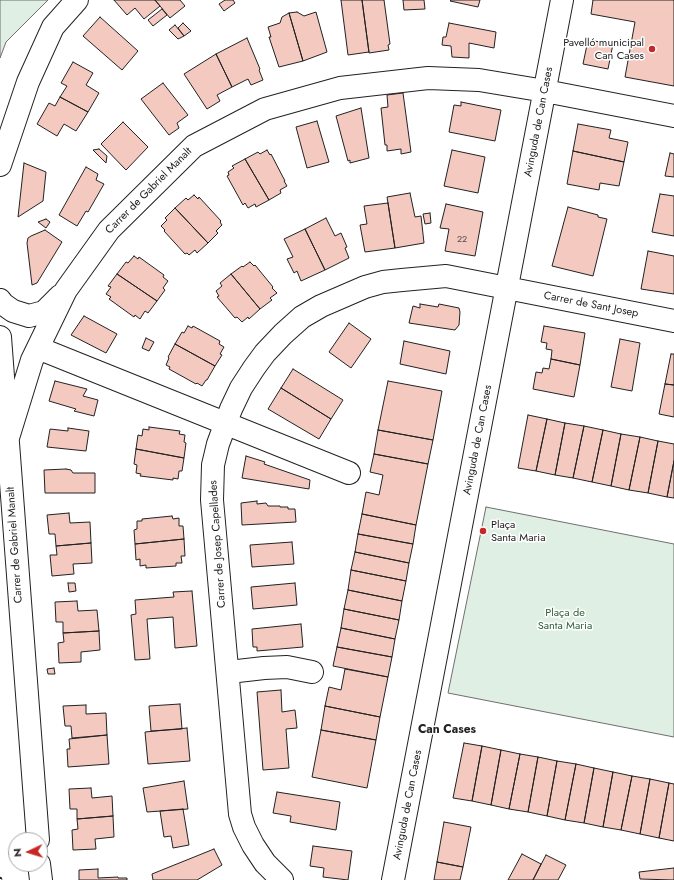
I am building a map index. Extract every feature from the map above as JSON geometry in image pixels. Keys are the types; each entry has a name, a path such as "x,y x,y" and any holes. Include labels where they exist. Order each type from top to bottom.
{"street":[{"path":"0,165 28,82 53,27 76,0"},
{"name":"Avinguda de Can Cases","path":"393,880 562,0"},
{"name":"Carrer de Gabriel Manalt","path":"37,832 7,442 32,360 66,290 109,230 194,146 265,108 340,88 428,78 479,80 674,116"},
{"name":"Carrer de Josep Capellades","path":"282,880 265,863 244,827 240,814 212,494 213,465 218,444 241,388 265,353 302,317 321,306 365,287 383,282 402,280 446,276 507,289"},
{"name":"Carrer de Sant Josep","path":"507,289 674,322"},
{"path":"0,300 13,311 29,316 44,312 66,290"},
{"path":"0,337 7,442"},
{"path":"38,348 348,472"},
{"path":"228,672 287,667 312,672"}],"green space":[{"path":"0,0 48,0 6,42 0,58"},
{"name":"Plaça de Santa Maria","path":"486,507 674,544 674,737 448,693"}],"building":[{"path":"114,0 155,0 160,6 144,19 135,8 127,15"},
{"path":"155,0 180,0 185,6 170,18"},
{"path":"225,0 233,0 235,3 224,11 219,4"},
{"path":"341,0 362,0 369,52 348,55"},
{"path":"362,0 384,0 390,44 388,45 389,50 369,53"},
{"path":"403,0 424,0 425,9 404,10"},
{"path":"480,0 478,7 450,1"},
{"name":"Pavelló municipal Can Cases","path":"593,0 674,0 674,86 625,77 635,22 591,14"},
{"path":"162,9 167,15 153,26 148,20"},
{"path":"297,12 304,16 316,12 327,52 303,61 289,13"},
{"path":"289,13 303,61 279,67 269,37 271,37 268,27 280,23 282,17"},
{"path":"100,17 138,51 122,70 83,36"},
{"path":"183,23 191,31 184,36 178,28"},
{"path":"449,23 496,32 494,48 469,43 469,58 452,57 451,46 442,45 443,37 446,37"},
{"path":"175,25 184,36 178,39 169,30"},
{"path":"247,38 263,80 251,85 248,79 232,87 216,54"},
{"path":"588,40 613,44 608,69 583,64"},
{"path":"216,54 232,87 217,95 220,101 207,109 184,74"},
{"path":"73,62 93,73 86,85 99,93 88,112 60,97 67,86 61,83"},
{"path":"163,83 188,115 177,123 179,128 169,135 141,99"},
{"path":"403,93 411,152 401,154 401,149 387,151 381,108 388,107 387,95"},
{"path":"60,97 88,112 76,131 64,124 57,136 37,124 49,103 55,106"},
{"path":"461,102 501,110 495,141 449,132 454,105 461,106"},
{"path":"361,108 369,158 350,163 350,160 348,161 336,116"},
{"path":"317,121 329,162 307,168 296,127"},
{"path":"123,122 148,147 126,170 101,144"},
{"path":"578,124 611,130 609,138 628,142 624,162 573,151"},
{"path":"99,149 107,156 106,163 93,150"},
{"path":"267,150 270,155 271,154 287,186 280,190 281,193 269,200 245,159 258,152 260,154"},
{"path":"452,150 485,157 478,193 444,186"},
{"path":"573,151 624,162 619,186 600,183 599,190 567,184"},
{"path":"670,153 674,154 674,177 665,176"},
{"path":"245,159 269,200 256,207 255,204 248,208 245,203 243,205 227,176 229,175 228,172 234,168 232,166"},
{"path":"24,163 46,172 43,201 18,217"},
{"path":"86,167 98,174 96,180 104,184 88,212 86,211 77,226 59,215"},
{"path":"410,193 415,217 421,216 424,243 395,248 387,197"},
{"path":"660,194 674,196 674,236 652,232"},
{"path":"194,195 198,199 199,197 221,221 220,222 222,225 216,231 218,233 208,243 175,208 186,198 188,200"},
{"path":"388,203 395,248 365,252 360,225 367,224 364,206"},
{"path":"446,204 483,212 475,256 445,251 449,229 440,228"},
{"path":"568,207 607,219 593,276 552,266"},
{"path":"175,208 208,243 197,253 195,250 189,255 187,253 185,254 161,226 167,220 165,218"},
{"path":"430,213 431,223 425,224 423,214"},
{"path":"326,218 335,236 341,233 347,247 345,248 349,258 325,270 305,229"},
{"path":"46,219 50,222 46,228 38,222"},
{"path":"305,229 325,270 301,281 297,271 294,273 287,259 293,257 284,239"},
{"path":"45,230 62,242 37,283 32,285 27,243 28,238"},
{"path":"648,251 674,256 674,294 641,289"},
{"path":"134,256 138,259 139,257 164,275 163,277 168,281 163,288 165,290 157,301 117,274 126,262 128,263"},
{"path":"250,262 254,266 255,265 277,293 270,298 272,300 260,309 231,274"},
{"path":"117,274 157,301 148,313 145,311 140,319 135,315 134,317 109,299 111,297 106,294 111,287 108,286"},
{"path":"231,274 260,309 249,319 248,317 242,322 237,317 235,318 217,297 219,296 216,291 222,286 220,283"},
{"path":"420,304 438,307 439,304 459,308 459,325 455,330 409,323 413,306 420,308"},
{"path":"84,316 117,334 106,353 71,335"},
{"path":"349,323 371,339 351,368 329,352"},
{"path":"188,326 192,328 193,326 220,341 219,344 224,347 220,354 222,355 215,366 175,344 182,332 184,333"},
{"path":"544,326 585,333 580,365 551,359 552,350 546,349 547,343 541,342"},
{"path":"146,338 154,342 149,351 142,348"},
{"path":"620,339 640,343 632,391 611,387"},
{"path":"404,341 450,351 446,374 400,364"},
{"path":"175,344 215,366 202,386 169,369 170,367 166,365 169,358 168,357"},
{"path":"671,354 674,354 674,385 665,384"},
{"path":"551,359 580,365 574,397 533,389 536,372 542,373 543,368 549,369"},
{"path":"293,369 343,400 331,419 281,388"},
{"path":"55,381 87,389 83,396 98,400 94,416 74,411 76,409 49,401"},
{"path":"388,381 442,391 433,440 378,430"},
{"path":"665,384 674,385 674,417 659,414"},
{"path":"281,388 331,419 319,439 268,409"},
{"path":"528,415 547,419 536,471 518,468"},
{"path":"547,419 565,423 555,475 536,471"},
{"path":"565,423 584,426 573,478 555,475"},
{"path":"584,426 603,430 592,482 573,478"},
{"path":"149,427 180,431 179,434 185,435 184,442 186,443 184,458 136,449 138,435 142,436 143,429 149,430"},
{"path":"68,428 89,431 86,451 47,447 50,429 68,431"},
{"path":"378,430 433,440 428,464 374,454"},
{"path":"603,430 621,434 611,486 592,482"},
{"path":"621,434 640,437 629,490 611,486"},
{"path":"640,437 658,441 648,493 629,490"},
{"path":"658,441 674,444 674,461 667,497 648,493"},
{"path":"136,449 184,458 182,471 179,471 178,479 173,478 173,480 140,476 141,474 136,473 137,465 134,464"},
{"path":"374,454 428,464 416,525 362,514 366,492 379,495 383,475 370,472"},
{"path":"246,456 310,480 309,489 242,478"},
{"path":"674,461 674,498 667,497"},
{"path":"44,470 71,470 73,473 95,473 95,493 45,493"},
{"path":"257,501 257,504 266,503 268,506 280,506 288,507 288,509 295,509 296,522 242,525 241,503"},
{"path":"69,513 70,523 90,522 91,543 56,546 55,534 49,534 47,515"},
{"path":"362,514 416,525 413,544 358,534"},
{"path":"172,516 173,519 179,518 179,526 183,526 184,539 135,544 134,530 137,529 137,521 142,521 142,519"},
{"path":"358,534 413,544 409,563 355,552"},
{"path":"184,539 185,556 181,556 182,563 176,563 176,566 146,568 146,565 140,566 140,559 136,560 135,544"},
{"path":"292,542 294,564 252,567 250,545"},
{"path":"91,543 92,563 73,564 74,574 52,576 50,555 57,555 56,546"},
{"path":"355,552 409,563 406,581 351,570"},
{"path":"351,570 406,581 402,601 348,590"},
{"path":"68,583 75,583 76,591 69,592"},
{"path":"295,583 297,605 253,609 251,587"},
{"path":"348,590 402,601 399,620 344,609"},
{"path":"192,591 197,646 175,648 173,617 147,619 150,659 135,660 131,615 136,614 135,600 174,597 173,592"},
{"path":"77,601 78,611 97,610 99,631 63,633 63,622 56,622 55,602"},
{"path":"344,609 399,620 395,639 341,628"},
{"path":"301,624 303,647 257,651 257,647 253,647 252,629"},
{"path":"341,628 395,639 392,657 337,647"},
{"path":"99,631 100,650 81,652 81,662 59,663 58,643 64,642 63,633"},
{"path":"337,647 392,657 388,677 333,666"},
{"path":"54,668 55,674 48,674 47,669"},
{"path":"345,669 388,677 380,717 325,706 329,687 341,690"},
{"path":"281,690 282,712 295,710 297,728 286,729 289,768 263,770 257,692"},
{"path":"180,704 182,729 151,731 149,706"},
{"path":"86,705 86,714 106,713 107,735 72,738 71,726 65,726 63,706"},
{"path":"325,706 380,717 376,740 321,730"},
{"path":"187,728 190,761 148,764 145,732"},
{"path":"321,730 376,740 367,788 312,777"},
{"path":"107,735 109,764 68,767 67,749 70,749 69,739"},
{"path":"464,743 482,746 472,801 453,798"},
{"path":"482,746 501,750 491,805 472,801"},
{"path":"501,750 520,754 509,809 491,805"},
{"path":"520,754 538,757 528,812 509,809"},
{"path":"538,757 557,761 547,816 528,812"},
{"path":"557,761 576,764 565,820 547,816"},
{"path":"576,764 594,768 584,823 565,820"},
{"path":"594,768 613,772 603,827 584,823"},
{"path":"613,772 632,776 621,830 603,827"},
{"path":"632,776 650,779 640,834 621,830"},
{"path":"650,779 669,783 659,838 640,834"},
{"path":"184,781 188,809 147,812 143,788"},
{"path":"669,783 674,784 674,841 659,838"},
{"path":"91,788 92,798 112,796 113,816 77,819 77,809 70,809 69,789"},
{"path":"277,792 340,802 336,830 290,822 291,816 273,813"},
{"path":"183,809 189,845 173,848 171,836 164,837 160,811"},
{"path":"113,816 114,837 95,839 96,849 73,850 72,830 78,829 77,819"},
{"path":"444,822 471,827 463,867 437,862"},
{"path":"313,846 352,851 348,880 323,877 324,868 310,866"},
{"path":"214,849 222,865 197,880 153,880 152,874"},
{"path":"522,854 541,864 533,880 508,880"},
{"path":"546,855 566,865 558,880 533,880"},
{"path":"437,862 463,867 460,880 434,880"},
{"path":"674,868 674,880 640,879 639,872"},
{"path":"98,869 98,878 118,877 127,878 127,880 79,880 79,870"}],"place":[{"name":"Pavelló municipal Can Cases","path":"652,49"},
{"name":"Plaça Santa Maria","path":"483,531"}],"district":[{"name":"Can Cases","path":"447,730"}]}
